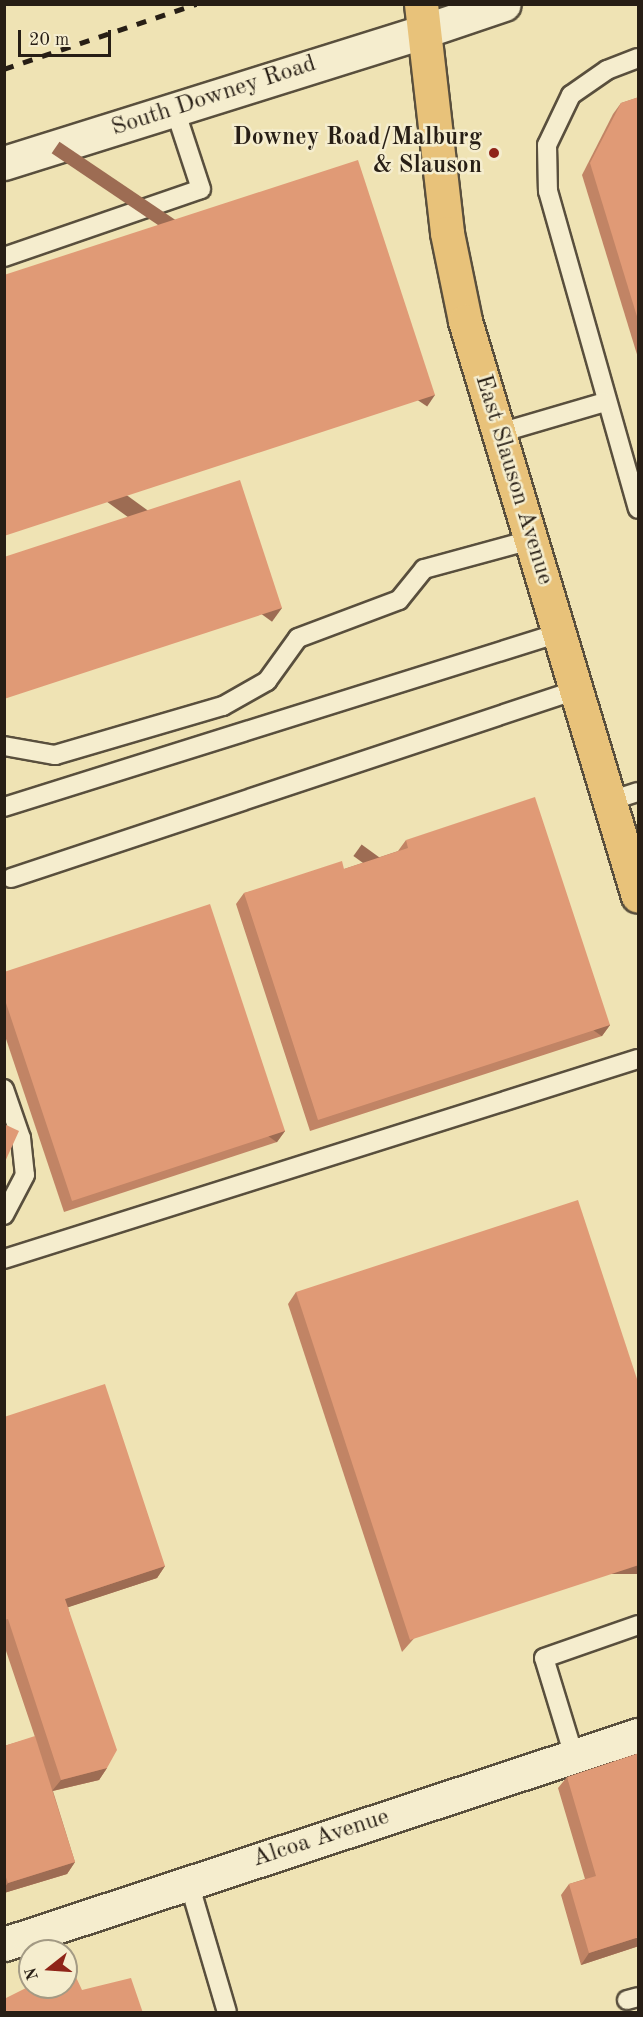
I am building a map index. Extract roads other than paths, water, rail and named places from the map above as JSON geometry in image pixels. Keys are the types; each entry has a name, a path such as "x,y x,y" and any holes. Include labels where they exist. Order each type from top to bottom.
{"main road":[{"name":"East Slauson Avenue","path":"424,31 447,233 465,321 576,690 624,796 639,896"}],"street":[{"name":"South Downey Road","path":"4,163 504,4"},
{"name":"Alcoa Avenue","path":"4,1944 639,1735"}],"lane":[{"path":"639,58 607,70 571,95 547,145 548,191 605,402 639,509"},
{"path":"4,258 201,189 174,110"},
{"path":"499,434 605,402"},
{"path":"4,746 55,755 223,706 267,681 298,638 399,600 424,569 531,540"},
{"path":"4,807 559,633"},
{"path":"11,878 576,690"},
{"path":"4,1259 639,1059"},
{"path":"4,1089 21,1138 25,1175 4,1215"},
{"path":"574,1756 544,1658 639,1625"},
{"path":"189,1883 227,2013"}],"railway":[{"path":"4,69 196,4"}],"place":[{"name":"Downey Road/Malburg & Slauson","path":"494,153"}]}
